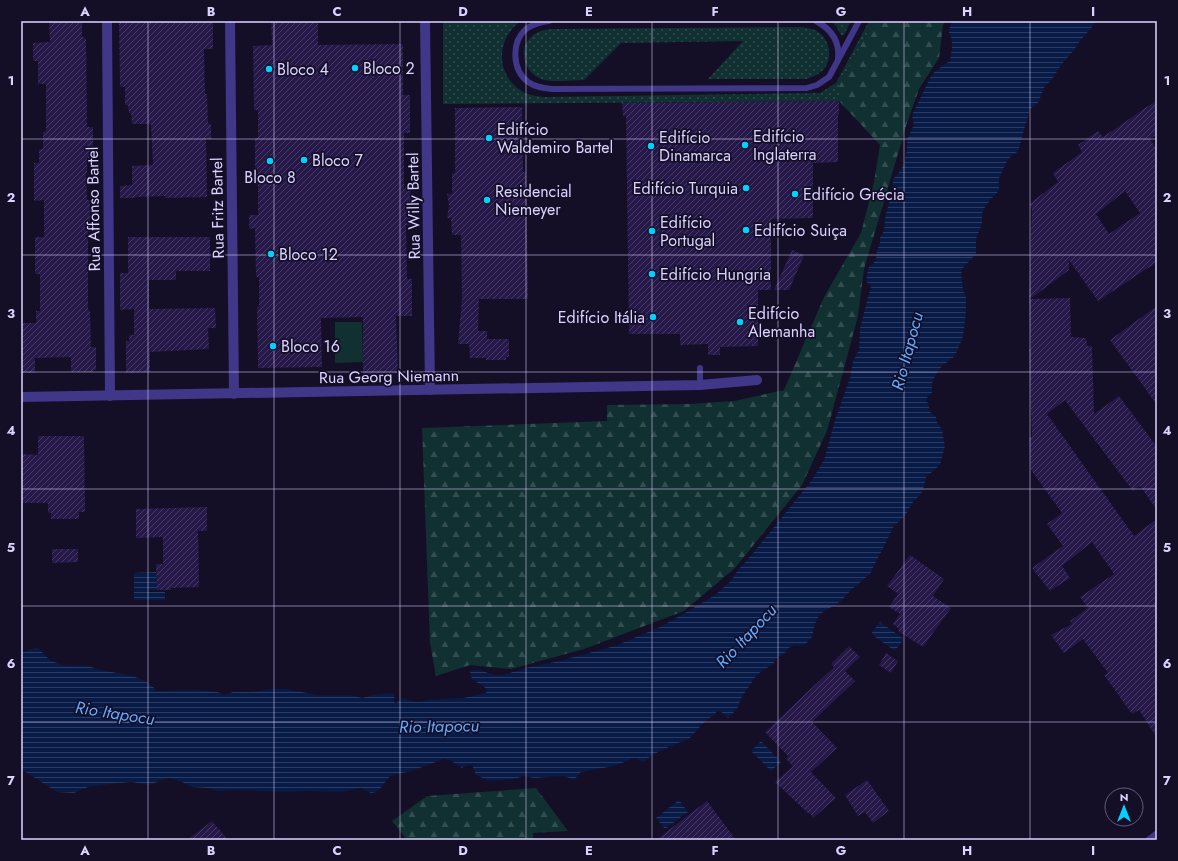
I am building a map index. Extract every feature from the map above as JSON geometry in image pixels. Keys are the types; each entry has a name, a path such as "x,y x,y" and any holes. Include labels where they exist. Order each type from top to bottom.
{"street":[{"name":"Rua Affonso Bartel","path":"107,21 110,396"},
{"name":"Rua Fritz Bartel","path":"230,21 234,394"},
{"name":"Rua Willy Bartel","path":"426,21 430,390"},
{"name":"Rua Georg Niemann","path":"21,397 700,385 758,380"}],"lane":[{"path":"549,21 538,22 526,30 518,41 515,55 518,70 528,82 540,88 552,89 807,88 817,85 829,77 859,21"},
{"path":"816,21 826,27 835,38 838,51 837,64"},
{"path":"700,368 700,385"},
{"path":"1148,840 1157,833"}],"green space":[{"path":"443,21 521,21 512,29 506,38 502,58 504,68 508,78 515,86 525,93 543,97 820,93 836,83 869,21 874,21 839,86 839,101 443,104"},
{"path":"831,21 851,21 844,35 841,35"},
{"path":"874,21 946,21 943,25 939,58 919,89 907,123 864,269 858,316 827,431 802,485 735,568 684,611 584,649 511,669 470,665 436,676 430,643 422,428 607,421 607,405 688,404 734,401 784,390 824,297 861,233 874,182 880,145 839,101 839,86"},
{"path":"802,27 812,29 823,36 828,46 829,53 827,65 823,70 817,75 806,79 708,79 743,41 621,43 584,80 556,81 541,79 530,71 524,60 527,41 541,31 552,29"},
{"path":"335,322 362,322 363,362 335,363"},
{"path":"536,788 568,831 533,833 533,840 407,840 392,821 427,796"}],"water":[{"name":"Rio Itapocu","path":"953,21 1097,21 1044,88 1038,103 1030,109 1019,148 1017,152 1008,159 999,178 999,189 990,200 982,214 982,224 976,239 976,254 962,269 961,274 963,290 966,296 963,337 955,356 942,366 936,374 932,383 932,393 928,396 926,401 930,405 928,410 936,417 942,430 945,446 940,465 926,477 923,490 920,495 913,502 905,516 894,526 870,574 851,590 841,601 820,614 815,624 812,637 804,646 795,645 790,647 783,655 778,657 772,665 756,676 742,697 737,709 728,718 720,711 716,712 716,714 706,720 689,739 652,755 644,762 634,758 614,766 581,772 574,780 564,776 534,778 524,776 514,779 489,781 476,775 472,765 467,765 462,768 450,760 444,759 411,771 390,776 380,789 371,793 361,788 342,792 217,791 208,788 192,787 178,780 168,778 149,785 132,782 118,783 88,787 74,793 57,792 21,769 21,653 34,648 38,648 54,662 67,665 85,665 138,678 146,681 156,691 198,690 218,692 224,695 233,692 286,689 317,695 351,695 362,698 392,693 394,696 394,702 396,703 404,698 415,702 420,702 426,700 464,698 486,693 487,689 472,679 470,672 471,670 480,670 493,675 503,675 615,646 660,627 715,595 731,581 738,570 812,480 824,460 835,420 850,378 853,361 859,350 860,328 871,286 866,281 868,268 876,259 880,237 884,231 885,218 892,191 893,179 904,164 907,150 907,139 914,125 912,115 930,78 935,71 950,61 952,43 949,31"},
{"path":"156,572 157,590 147,590 147,592 165,592 165,600 134,600 134,573"},
{"path":"880,622 904,639 895,651 871,634"},
{"path":"761,741 781,762 771,771 751,751"},
{"path":"679,800 688,812 665,829 656,818"}],"building":[{"path":"49,21 82,21 82,36 86,39 87,127 93,127 93,158 87,158 86,173 87,200 90,200 90,232 88,232 88,310 90,310 91,347 96,347 96,370 93,370 93,372 71,372 71,357 35,358 35,373 21,373 21,323 36,323 36,311 40,311 40,274 35,274 35,237 44,237 44,200 34,201 34,163 39,163 39,149 43,149 43,132 46,131 46,84 38,84 38,61 33,61 33,43 50,42"},
{"path":"119,21 213,21 213,49 204,49 205,94 207,94 208,124 211,124 211,139 206,139 207,197 165,198 165,196 120,198 120,186 132,185 132,166 153,165 151,124 132,124 131,113 129,113 128,105 125,105 125,87 120,87"},
{"path":"271,21 318,21 318,45 403,44 403,95 410,95 410,133 404,133 404,188 411,188 411,225 406,225 407,279 412,279 412,316 396,316 398,373 363,374 363,317 321,318 322,367 258,368 257,307 259,306 259,277 256,277 255,228 249,229 249,215 258,215 258,184 255,184 255,138 258,138 258,110 254,110 253,46 272,45"},
{"path":"1157,100 1157,134 1150,139 1157,150 1157,262 1098,301 1069,260 1069,270 1030,299 1070,298 1071,337 1086,338 1087,346 1092,346 1094,414 1119,396 1157,447 1157,510 1140,486 1133,491 1065,400 1047,414 1134,536 1157,519 1157,738 1139,710 1132,714 1104,675 1108,673 1083,639 1064,653 1051,635 1072,624 1070,621 1088,608 1080,597 1114,574 1092,542 1062,566 1070,578 1050,591 1032,568 1063,546 1047,524 1062,513 1031,470 1029,437 1032,437 1029,299 1032,209 1029,204 1058,182 1053,173 1082,152 1078,145 1098,131 1103,137","holes":["1125,191 1140,213 1109,234 1096,214"]},
{"path":"839,101 838,162 813,163 813,218 771,219 771,290 758,290 758,346 720,347 720,355 708,355 708,344 680,345 680,334 629,334 626,116 623,116 622,103"},
{"path":"522,107 523,172 526,172 528,299 479,299 478,331 487,331 487,339 509,339 509,357 506,357 506,360 470,358 469,344 458,344 462,298 461,235 452,235 451,218 447,218 449,206 447,194 452,194 452,173 455,173 455,108"},
{"path":"128,237 210,237 210,271 176,271 176,280 149,280 149,309 215,308 216,328 208,328 209,349 150,352 150,372 126,373 126,341 129,341 129,335 134,335 134,309 120,310 120,273 128,273"},
{"path":"792,250 804,255 789,290 774,290"},
{"path":"1157,306 1157,405 1110,340"},
{"path":"38,436 84,436 85,512 79,512 79,519 51,519 51,513 48,513 48,503 21,503 21,454 38,455"},
{"path":"207,507 207,531 198,531 199,587 157,590 156,564 163,564 163,537 136,538 136,509"},
{"path":"52,549 78,549 78,562 52,563"},
{"path":"910,555 944,579 933,596 951,608 923,647 898,631 899,629 893,624 900,614 889,607 898,594 887,586"},
{"path":"849,646 860,657 845,671 855,681 812,722 837,748 811,772 836,798 813,818 810,813 809,814 775,782 793,766 786,759 788,756 765,732 834,667 831,664"},
{"path":"886,653 898,661 891,673 879,665"},
{"path":"867,780 889,811 873,823 865,812 858,816 845,795"},
{"path":"707,801 736,840 656,840"},
{"path":"212,821 228,840 187,840"}],"place":[{"name":"Bloco 2","path":"355,68"},
{"name":"Bloco 4","path":"269,69"},
{"name":"Edifício Waldemiro Bartel","path":"489,138"},
{"name":"Edifício Inglaterra","path":"745,145"},
{"name":"Edifício Dinamarca","path":"651,146"},
{"name":"Bloco 7","path":"304,160"},
{"name":"Bloco 8","path":"270,161"},
{"name":"Edifício Turquia","path":"746,188"},
{"name":"Edifício Grécia","path":"795,194"},
{"name":"Residencial Niemeyer","path":"487,200"},
{"name":"Edifício Suiça","path":"746,230"},
{"name":"Edifício Portugal","path":"652,231"},
{"name":"Bloco 12","path":"271,254"},
{"name":"Edifício Hungria","path":"652,274"},
{"name":"Edifício Itália","path":"653,317"},
{"name":"Edifício Alemanha","path":"740,322"},
{"name":"Bloco 16","path":"273,346"}]}
